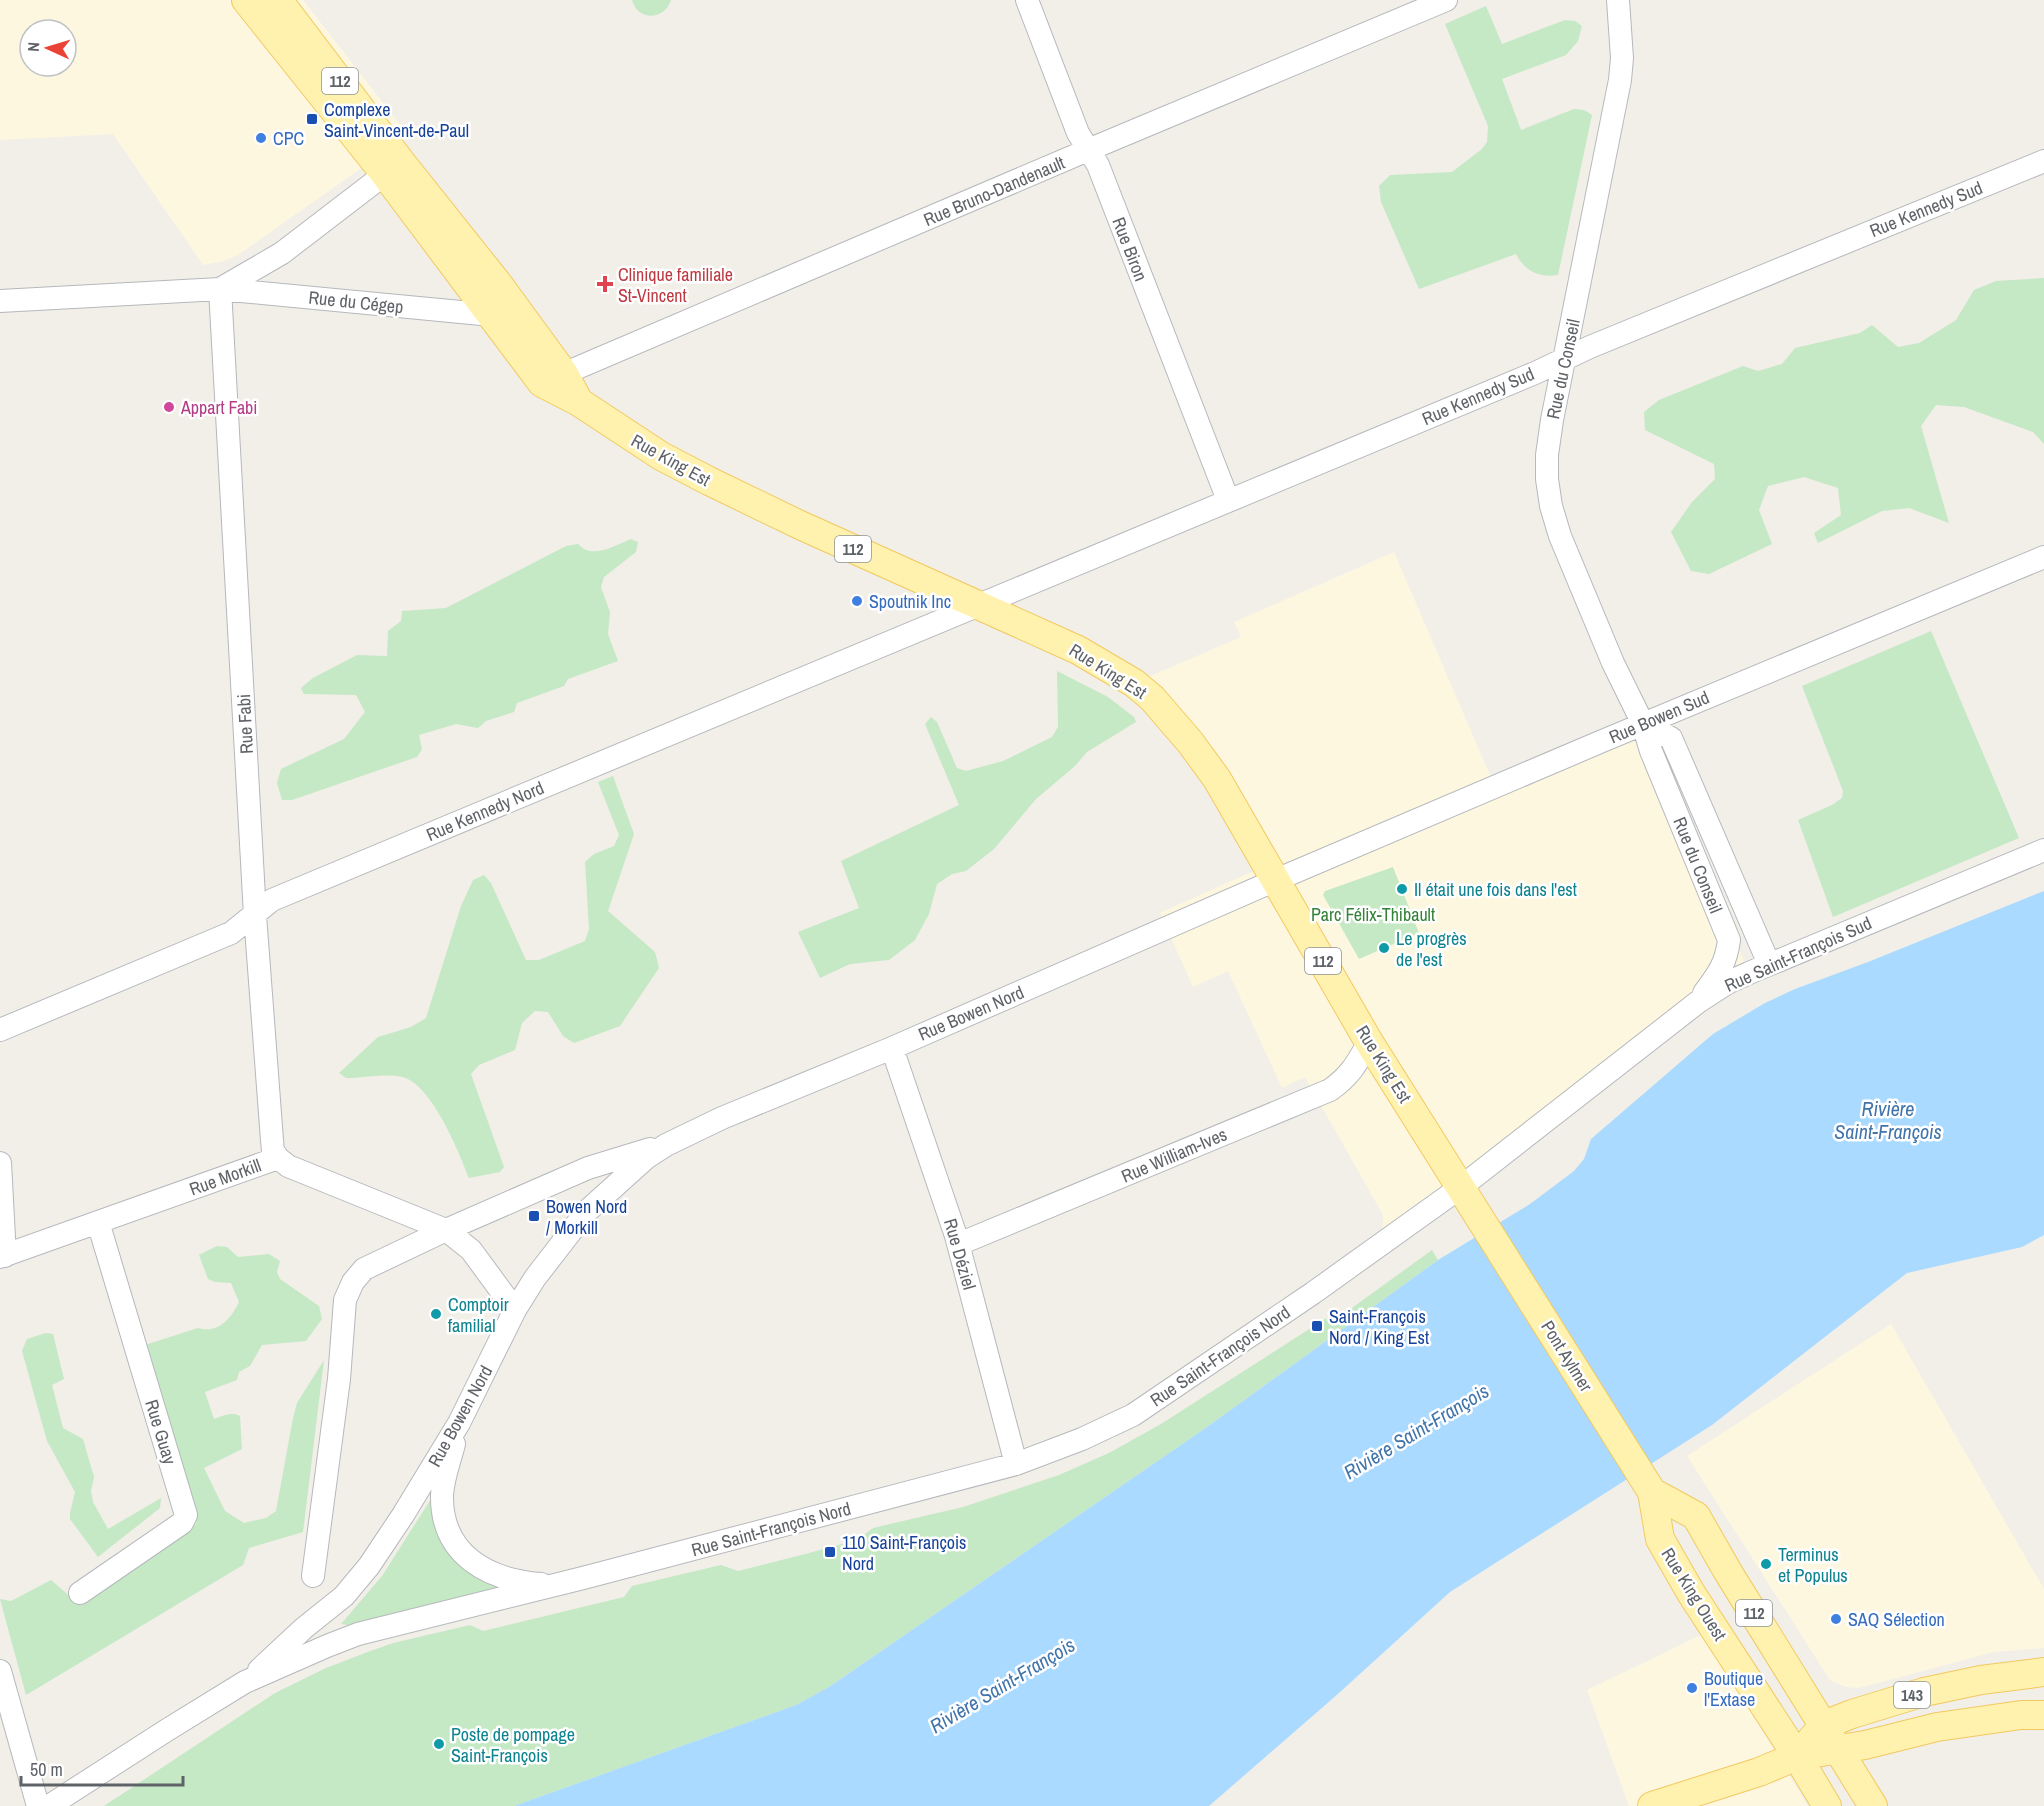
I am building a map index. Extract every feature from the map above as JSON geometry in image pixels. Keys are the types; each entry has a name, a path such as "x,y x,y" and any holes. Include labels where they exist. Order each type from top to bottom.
{"main road":[{"name":"Rue King Est","path":"246,0 499,285 553,379"},
{"name":"Rue King Est","path":"278,0 492,315 553,379 579,402 634,440 709,481 800,525 1078,650 1134,683 1152,698 1190,742 1216,779 1369,1042 1461,1187"},
{"name":"Pont Aylmer","path":"1461,1187 1652,1492"},
{"name":"112","path":"1652,1492 1696,1516 1728,1572 1874,1806"},
{"name":"Rue King Ouest","path":"1652,1492 1660,1539 1691,1593 1827,1806"},
{"name":"143","path":"1797,1756 1824,1725 1852,1714 1924,1692 1981,1680 2044,1672"},
{"name":"143","path":"1652,1806 1759,1772 1797,1756 1880,1742 1937,1727 2044,1714"}],"street":[{"name":"Rue Biron","path":"1027,0 1078,133 1098,165 1228,500"},
{"name":"Rue Bruno-Dandenault","path":"553,379 1446,0"},
{"name":"Rue du Conseil","path":"1618,0 1622,58 1620,80 1552,420 1547,455 1547,479 1551,506 1560,536 1613,663 1643,723 1651,751 1729,940 1727,957 1721,970 1698,1002"},
{"name":"Rue Kennedy Sud","path":"979,604 2044,161"},
{"name":"Rue du Cégep","path":"220,289 282,254 393,168"},
{"name":"Rue du Cégep","path":"0,301 220,289 492,315"},
{"name":"Rue Fabi","path":"220,289 255,915 273,1151 278,1158"},
{"name":"Rue Bowen Sud","path":"1276,880 1643,723 2044,558"},
{"name":"Rue Kennedy Nord","path":"0,1030 231,933 272,900 979,604"},
{"path":"1600,742 1618,720 1622,697 1613,663"},
{"name":"Rue du Conseil","path":"1643,723 1671,738 1769,964"},
{"name":"Rue Saint-François Sud","path":"1461,1187 1698,1002 1729,982 2044,850"},
{"name":"Rue Bowen Nord","path":"313,1576 339,1379 345,1300 353,1282 364,1269 446,1230 588,1168 666,1144 1276,880"},
{"name":"Rue William-Ives","path":"959,1244 1330,1090 1354,1069 1369,1042"},
{"name":"Rue Déziel","path":"892,1048 959,1244 1016,1464"},
{"name":"Rue Bowen Nord","path":"245,1682 304,1628 344,1596 362,1574 459,1423 515,1310 555,1250 586,1212 646,1158 666,1144"},
{"name":"Rue Morkill","path":"2,1256 278,1158 288,1166 446,1230 471,1250 515,1310"},
{"path":"0,1163 2,1256"},
{"name":"Rue Saint-François Nord","path":"49,1806 245,1682 358,1634 556,1585 1016,1464 1082,1439 1133,1415 1313,1293 1461,1187"},
{"name":"Rue Guay","path":"80,1593 182,1523 186,1515 98,1222"},
{"path":"459,1423 442,1493 447,1523 458,1548 487,1571 501,1577 520,1582 556,1585"},
{"path":"0,1671 38,1806"}],"shaded area":[{"path":"0,0 303,0 408,135 238,255 224,261 203,265 113,134 0,140"},
{"path":"1394,552 1495,787 1643,724 1749,973 1382,1243 1383,1215 1305,1077 1282,1088 1228,971 1193,987 1160,913 1267,865 1134,683 1241,637 1234,622"},
{"path":"1891,1324 2044,1589 2044,1648 1994,1652 1859,1688 1846,1687 1830,1680 1687,1456"},
{"path":"1703,1634 1808,1806 1629,1806 1587,1690"}],"green space":[{"path":"632,0 671,0 663,12 652,16 640,12"},
{"path":"1486,6 1502,44 1565,20 1575,21 1582,26 1578,41 1566,55 1502,79 1521,130 1574,109 1584,110 1592,115 1558,275 1551,276 1533,272 1516,254 1419,289 1381,202 1379,186 1390,175 1452,172 1482,149 1487,142 1488,126 1445,24"},
{"path":"2044,278 2044,444 2033,432 1964,407 1936,405 1921,426 1949,523 1909,508 1882,511 1818,543 1814,533 1841,515 1838,488 1804,477 1768,486 1759,510 1772,544 1709,574 1691,571 1671,532 1692,502 1715,479 1714,464 1645,430 1644,412 1659,400 1743,366 1758,371 1782,364 1795,348 1860,333 1872,325 1898,347 1919,343 1956,320 1974,290 1996,281"},
{"path":"631,539 638,542 636,552 604,577 601,587 610,612 608,634 618,661 568,679 564,686 517,703 514,712 486,721 478,728 456,724 419,735 422,749 417,757 292,800 282,800 277,783 281,769 344,739 365,712 356,695 304,694 301,688 313,678 357,655 387,656 388,631 401,621 402,611 446,608 566,546 578,544 584,549 597,551"},
{"path":"1931,631 2019,838 1833,917 1798,820 1832,805 1842,798 1843,791 1802,686"},
{"path":"1057,671 1108,697 1134,717 1136,722 1087,752 1075,766 1036,799 994,849 966,871 952,874 937,884 929,914 915,940 889,960 850,964 820,978 798,932 859,908 841,861 959,805 925,724 931,717 937,722 957,768 966,771 1003,761 1052,737 1058,727"},
{"path":"613,776 634,834 608,911 655,952 659,968 620,1026 574,1043 563,1036 548,1012 535,1011 522,1023 515,1050 479,1065 471,1074 504,1167 500,1172 469,1178 443,1120 413,1082 389,1075 346,1078 339,1073 378,1037 411,1027 426,1018 461,906 473,880 484,875 491,883 526,960 539,960 585,941 589,929 585,862 594,854 614,846 619,835 598,782"},
{"name":"Parc Félix-Thibault","path":"1393,867 1419,933 1359,959 1323,895 1325,891"},
{"path":"217,1246 227,1247 238,1257 269,1254 280,1261 277,1272 280,1279 319,1306 322,1319 306,1341 262,1345 250,1366 239,1372 237,1380 205,1392 214,1419 230,1414 240,1416 242,1449 204,1468 225,1511 244,1523 266,1518 276,1511 297,1403 324,1360 303,1532 249,1548 243,1565 26,1695 0,1599 11,1601 51,1580 79,1604 196,1524 196,1512 145,1345 198,1328 218,1327 232,1314 239,1302 231,1283 208,1279 199,1255"},
{"path":"1432,1250 1438,1260 1207,1427 829,1687 796,1705 514,1806 104,1806 275,1693 326,1668 393,1643 470,1625 483,1631 624,1597 632,1586 721,1565 738,1571 857,1540 873,1528 963,1507 1059,1475 1109,1453 1161,1424 1325,1319 1345,1313"},
{"path":"46,1333 53,1334 64,1379 52,1385 63,1428 83,1439 94,1477 91,1491 93,1502 108,1529 161,1498 160,1508 98,1557 70,1519 75,1492 47,1441 22,1351 27,1339"},
{"path":"431,1499 438,1533 450,1555 459,1564 500,1587 347,1625 341,1624 382,1576"}],"water":[{"name":"Rivière Saint-François","path":"2044,891 2044,1235 2022,1247 1907,1273 1712,1425 1450,1592 1339,1693 1209,1806 514,1806 796,1705 829,1687 1207,1427 1438,1260 1530,1204 1574,1171 1584,1159 1591,1139 1713,1034 1765,1003 1795,989"}],"place":[{"name":"Complexe Saint-Vincent-de-Paul","path":"312,119"},
{"name":"CPC","path":"261,138"},
{"name":"Clinique familiale St-Vincent","path":"605,284"},
{"name":"Appart Fabi","path":"169,407"},
{"name":"Spoutnik Inc","path":"857,601"},
{"name":"Il était une fois dans l'est","path":"1402,889"},
{"name":"Le progrès de l'est","path":"1384,948"},
{"name":"Bowen Nord / Morkill","path":"534,1216"},
{"name":"Comptoir familial","path":"436,1314"},
{"name":"Saint-François Nord / King Est","path":"1317,1326"},
{"name":"110 Saint-François Nord","path":"830,1552"},
{"name":"Terminus et Populus","path":"1766,1564"},
{"name":"SAQ Sélection","path":"1836,1619"},
{"name":"Boutique l'Extase","path":"1692,1688"},
{"name":"Poste de pompage Saint-François","path":"439,1744"}]}
